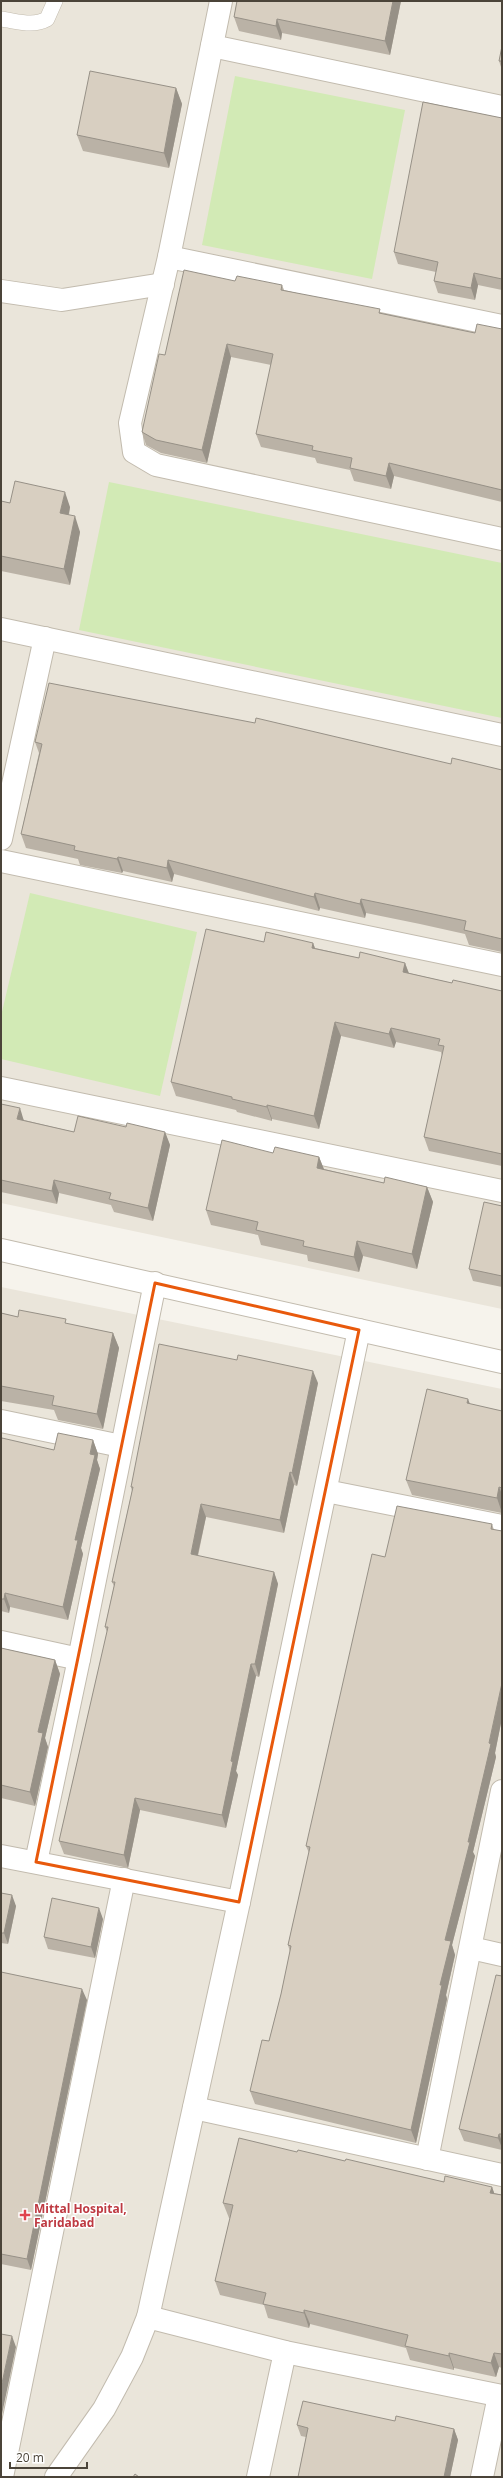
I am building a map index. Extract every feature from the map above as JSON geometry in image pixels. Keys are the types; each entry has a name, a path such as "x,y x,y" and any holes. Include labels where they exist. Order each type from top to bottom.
{"street":[{"path":"221,1 169,257 130,423 130,437 134,452 156,465 502,539"},
{"path":"212,46 502,107"},
{"path":"169,257 502,326"},
{"path":"1,291 62,300 163,284"},
{"path":"1,629 502,735"},
{"path":"1,839 44,638"},
{"path":"1,861 502,965"},
{"path":"1,1088 502,1191"},
{"path":"1,1250 502,1362"},
{"path":"36,1862 80,1659 121,1446 155,1284"},
{"path":"56,2477 104,2409 132,2357 148,2317 239,1902 359,1330"},
{"path":"1,1422 121,1446"},
{"path":"326,1491 502,1526"},
{"path":"1,1642 80,1659"},
{"path":"427,2159 502,1791"},
{"path":"1,1856 239,1902"},
{"path":"2,2477 124,1879"},
{"path":"471,1948 502,1955"},
{"path":"194,2108 502,2175"},
{"path":"148,2317 285,2352 500,2396 482,2477"},
{"path":"258,2477 285,2352"}],"lane":[{"path":"1,19 33,24 40,23 47,19 55,1"}],"highlighted area":[{"path":"155,1283 359,1330 239,1902 36,1862"}],"shaded area":[{"path":"1,1 502,1 502,1309 1,1203"},
{"path":"1,1287 502,1389 502,2477 1,2477"}],"green space":[{"path":"235,76 405,110 372,279 202,245"},
{"path":"109,482 502,563 502,718 79,630"},
{"path":"30,893 197,932 160,1096 1,1059 1,1016"}],"building":[{"path":"237,1 393,1 385,41 277,19 276,26 234,17"},
{"path":"502,46 502,61 499,61"},
{"path":"90,71 176,88 164,153 77,135"},
{"path":"423,102 502,118 502,279 474,273 471,288 434,281 438,262 394,252"},
{"path":"184,270 235,281 237,276 282,285 281,290 380,309 379,313 475,333 477,324 502,329 502,490 389,463 386,476 350,468 352,458 312,450 313,446 256,434 273,354 227,344 202,450 156,440 142,432 159,354 165,355"},
{"path":"15,481 65,492 60,513 75,516 64,569 1,556 1,501 10,503"},
{"path":"49,683 255,723 256,718 451,764 452,758 502,770 502,939 464,930 466,921 361,899 360,904 315,893 314,897 168,860 167,868 118,857 117,859 74,850 75,846 21,834 42,744 35,742"},
{"path":"206,929 264,942 266,932 313,943 312,948 359,958 360,952 405,963 403,972 452,983 453,980 502,991 502,1154 424,1137 444,1046 438,1045 440,1039 391,1028 389,1034 335,1022 314,1116 267,1105 267,1107 232,1099 232,1097 171,1082"},
{"path":"1,1104 20,1108 17,1119 74,1132 78,1116 126,1127 127,1123 165,1132 148,1208 109,1199 111,1193 54,1180 52,1191 1,1180"},
{"path":"222,1140 273,1153 275,1147 319,1157 317,1168 384,1183 385,1177 427,1187 412,1254 357,1241 354,1257 303,1246 304,1241 256,1230 258,1222 206,1210"},
{"path":"484,1202 502,1206 502,1276 469,1269"},
{"path":"19,1310 66,1319 65,1323 113,1333 97,1414 52,1405 54,1396 1,1386 1,1313 18,1317"},
{"path":"159,1344 237,1360 238,1355 313,1371 292,1473 290,1472 280,1520 201,1504 191,1554 274,1572 255,1664 251,1664 231,1761 233,1762 222,1815 135,1798 124,1855 59,1841 108,1627 105,1627 115,1582 112,1582 133,1487 131,1487"},
{"path":"427,1389 468,1399 467,1403 502,1411 502,1488 499,1487 497,1498 406,1480"},
{"path":"58,1433 93,1440 90,1454 95,1455 75,1540 78,1540 63,1607 5,1593 4,1599 1,1599 2,1438 54,1450"},
{"path":"397,1506 492,1524 491,1529 502,1531 502,1683 489,1743 491,1744 468,1842 470,1842 445,1940 451,1941 440,1985 442,1985 411,2130 250,2091 262,2040 269,2041 281,1994 291,1946 288,1945 310,1847 306,1846 372,1554 385,1557"},
{"path":"1,1648 55,1660 38,1732 43,1733 30,1792 1,1785"},
{"path":"1,1893 12,1895 4,1933 1,1933"},
{"path":"52,1898 99,1908 91,1947 44,1937"},
{"path":"1,1972 82,1989 27,2259 1,2254"},
{"path":"496,1975 502,1976 502,2134 499,2134 498,2138 459,2129"},
{"path":"239,2138 297,2152 298,2150 345,2161 346,2159 444,2182 445,2176 492,2187 490,2193 502,2195 502,2354 494,2353 491,2363 449,2353 449,2356 405,2346 408,2335 304,2310 304,2313 263,2304 266,2293 215,2281 233,2205 223,2203"},
{"path":"1,2334 12,2336 1,2388"},
{"path":"303,2401 395,2421 396,2416 454,2429 444,2477 298,2477 308,2428 297,2425"}],"place":[{"name":"Mittal Hospital, Faridabad","path":"25,2215"}]}
